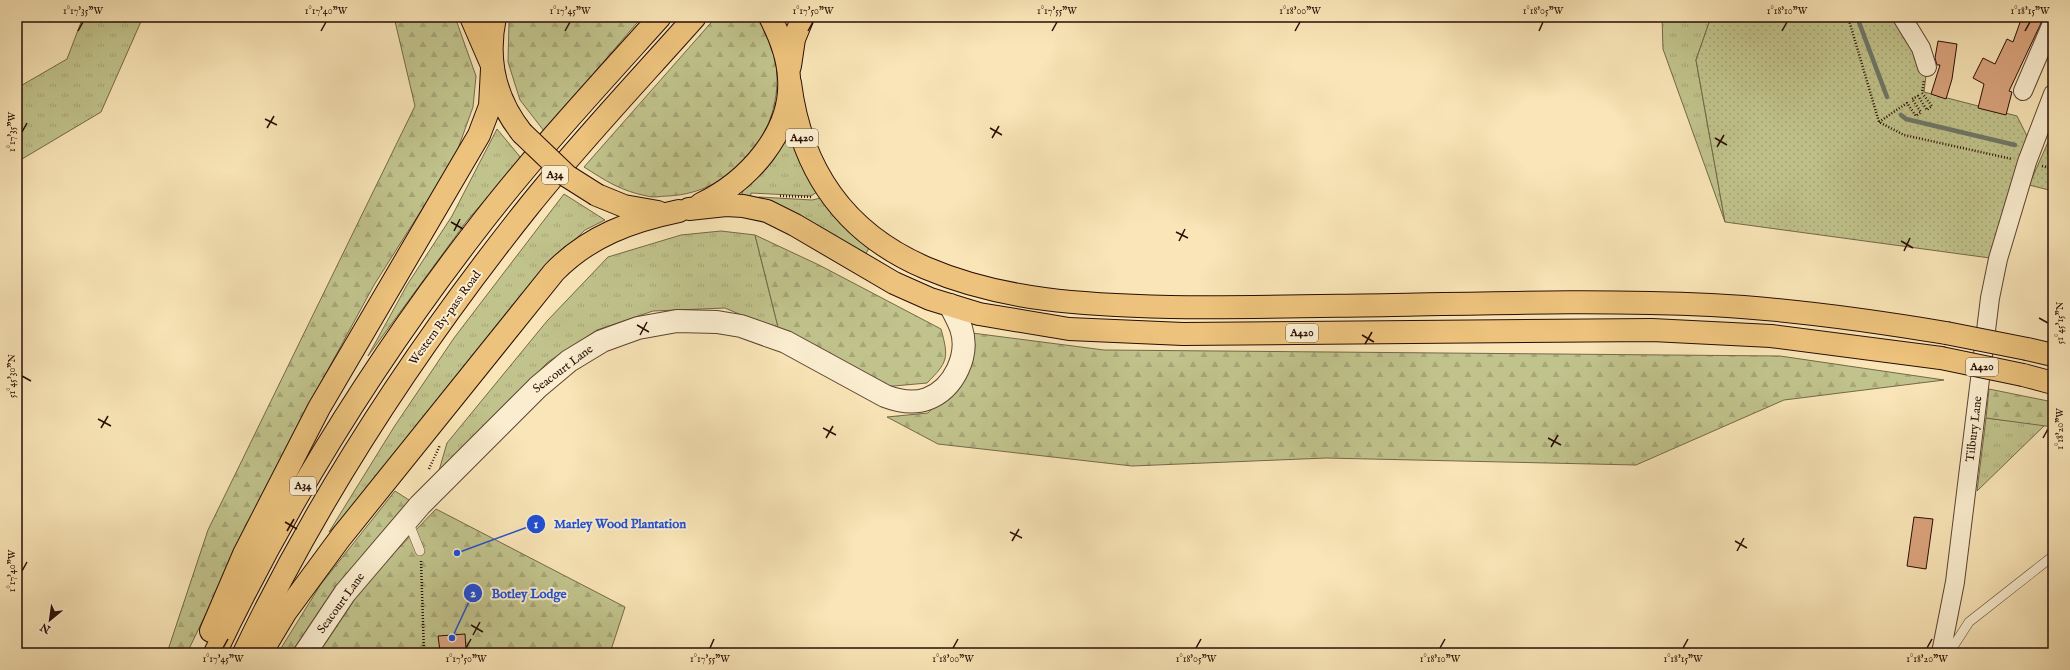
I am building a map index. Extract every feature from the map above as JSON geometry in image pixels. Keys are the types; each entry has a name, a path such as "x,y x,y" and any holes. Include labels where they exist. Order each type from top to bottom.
{"main road":[{"path":"471,17 492,66 501,100 522,134 567,176 597,195 636,210 664,212 684,210"},
{"path":"203,653 218,612 244,554 297,449 319,408 479,135 490,106 492,66 490,47 495,17"},
{"name":"A34","path":"215,653 258,566 316,463 405,326 474,232 512,186 660,17"},
{"name":"Western By-pass Road","path":"244,653 280,581 346,467 380,411 432,336 530,205 695,17"},
{"path":"770,17 785,55 790,80"},
{"path":"261,653 285,613 328,554 554,272 575,252 605,234 641,220 684,210 710,200 732,186 759,160 780,124 786,106 794,39 803,17"},
{"name":"A420","path":"790,80 798,128 811,163 826,190 852,220 877,241 924,267 967,283 994,290 1074,303 1154,306 1563,302 1715,306 1824,314 1946,333 2053,355"},
{"name":"A420","path":"684,210 730,205 767,211 795,225 894,283 950,305 1005,319 1097,331 1183,334 1652,330 1771,336 1941,358 2023,375 2053,383"}],"street":[{"path":"1902,17 1921,48 1927,67"},
{"path":"2022,92 2053,21"},
{"name":"Tilbury Lane","path":"1942,653 1955,582 1990,298 1998,259 2026,162 2053,94"},
{"name":"Seacourt Lane","path":"306,653 345,593 414,512 538,386 586,350 621,333 657,324 695,320 741,326 786,342 885,396 901,401 917,401 927,399 938,393 947,385 960,366 963,342 961,329 950,305"}],"lane":[{"path":"414,512 420,551"},
{"path":"1949,653 1969,622 2053,556"}],"path":[{"path":"1848,17 1879,122 1904,136 2026,162"},
{"path":"1879,122 1907,103 1916,116 1921,112 1912,99 1918,96 1926,110 1932,106 1922,93 1927,67"},
{"path":"775,196 811,198 819,195"},
{"path":"427,475 442,441"},
{"path":"420,551 424,653"}],"green space":[{"path":"83,17 143,17 101,112 17,162 17,88 67,59"},
{"path":"394,17 455,17 476,76 473,107 455,157 374,285 293,434 187,653 167,653 208,530 415,106"},
{"path":"511,17 642,17 544,131 520,100 508,62 509,23"},
{"path":"716,17 756,17 771,44 774,53 777,83 773,108 765,131 752,151 736,169 716,183 693,192 668,196 650,197 629,191 607,181 584,167"},
{"path":"1662,17 1711,17 1696,60 1725,222 1663,49"},
{"path":"1711,17 1902,17 1927,67 1924,92 2017,116 2027,136 1990,258 1725,222 1696,60"},
{"path":"497,129 521,158 466,222 368,356 407,285 452,216"},
{"path":"2053,131 2053,191 2029,185"},
{"path":"787,138 791,138 817,192 811,196 751,193 750,201 741,196 743,191 762,174"},
{"path":"564,194 605,220 585,230 547,267 373,486 329,532 394,427 454,338"},
{"path":"759,197 812,200 821,198 835,218 869,248 863,259 758,204"},
{"path":"721,231 755,235 779,331 725,308 653,311 597,330 548,362 438,474 447,443 547,321 608,257 681,235"},
{"path":"755,235 819,265 941,329 946,353 943,364 939,370 927,383 883,387 779,331"},
{"path":"972,333 1104,350 1780,356 1944,380 1784,400 1636,465 1326,458 1132,466 938,444 887,417 928,413 963,377"},
{"path":"1989,389 2053,402 2053,427 1986,418"},
{"path":"1986,418 2045,425 1977,491"},
{"path":"395,491 412,502 301,653 278,653 321,584"},
{"path":"436,509 625,607 610,653 316,653 353,596"}],"building":[{"path":"2022,17 2032,17 2042,21 2009,91 2012,92 2006,115 1978,108 1984,84 1973,78 1983,58 1995,64 2007,39 2013,42"},
{"path":"1938,41 1957,44 1952,79 1946,99 1931,94 1940,65 1937,65 1935,58"},
{"path":"1914,517 1933,519 1926,569 1907,566"},
{"path":"465,634 466,649 440,651 438,636"}],"waterway":[{"path":"1857,17 1887,97"},
{"path":"1901,115 1906,119 2015,145"}],"place":[{"name":"Marley Wood Plantation","path":"457,553"},
{"name":"Botley Lodge","path":"452,638"}]}
